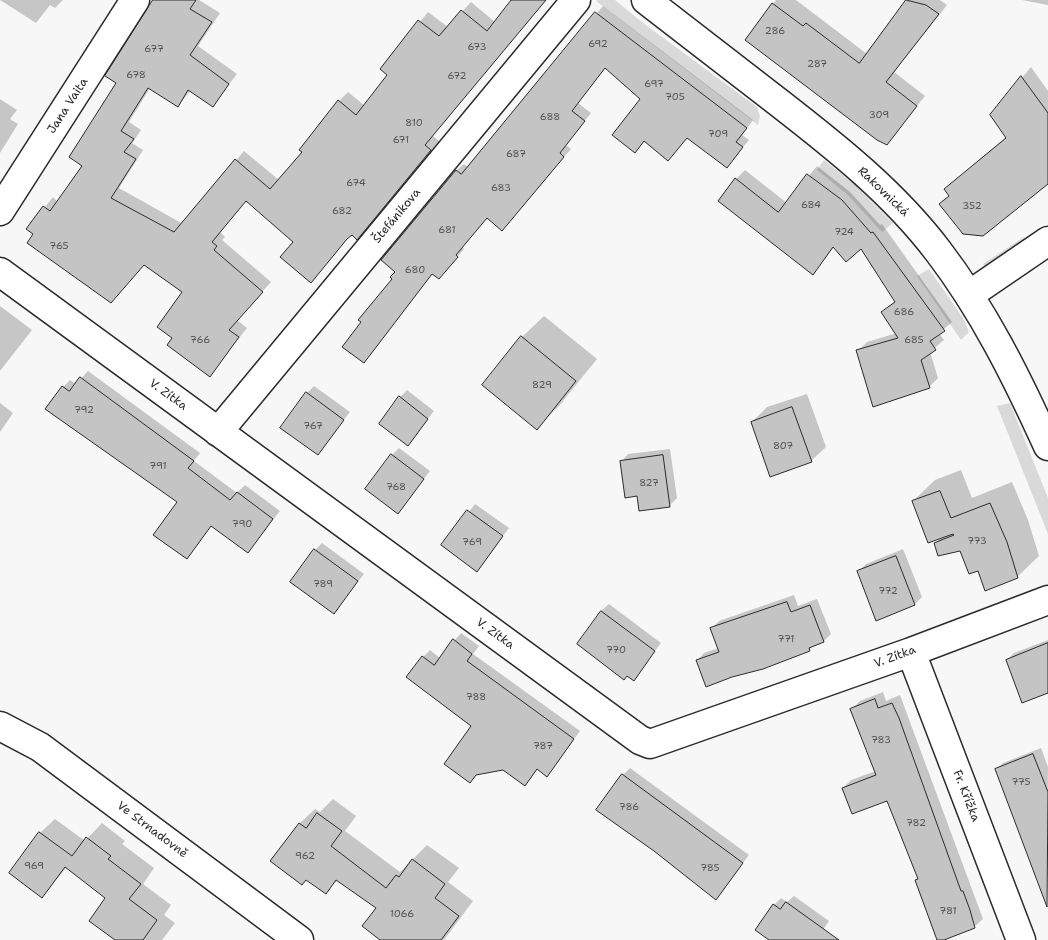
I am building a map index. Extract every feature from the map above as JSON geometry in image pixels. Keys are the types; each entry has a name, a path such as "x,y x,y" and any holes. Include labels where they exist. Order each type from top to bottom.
{"street":[{"name":"Jana Vaita","path":"0,211 135,0"},
{"name":"Štefánikova","path":"218,432 576,0"},
{"name":"Rakovnická","path":"646,0 812,128 872,180 923,232 969,294 1010,366 1048,446"},
{"path":"969,294 1048,241"},
{"name":"V. Zítka","path":"0,272 632,734 650,744 911,652 1048,600"},
{"name":"Fr. Křížka","path":"911,652 1020,940"},
{"name":"Ve Strnadovně","path":"0,726 40,747 299,940"}],"shaded area":[{"path":"615,0 643,23 757,107 760,116 758,125 596,1"},
{"path":"824,160 855,185 893,223 882,232 847,194 817,170"},
{"path":"1024,237 1028,242 987,269 983,264"},
{"path":"929,269 963,318 969,332 961,340 917,276"},
{"path":"1010,403 1048,498 1048,534 997,406"}],"building":[{"path":"153,0 196,0 190,9 212,22 190,55 229,84 213,107 188,90 178,107 148,88 121,131 134,139 124,152 136,159 111,198 174,232 235,159 270,189 302,152 299,150 338,100 356,115 387,75 380,69 418,20 439,36 461,10 487,31 511,0 546,0 425,145 431,150 357,240 352,235 347,239 311,283 280,257 293,242 246,201 212,242 217,246 214,250 263,292 229,330 239,337 210,377 167,345 172,338 157,327 182,292 144,265 111,303 27,243 33,234 26,229 43,206 50,211 82,166 69,157 116,83 105,76"},
{"path":"906,0 926,5 939,14 886,82 917,106 887,145 877,140 745,40 772,3 803,26 806,23 859,63"},
{"path":"595,12 747,128 736,142 743,147 727,168 687,138 668,161 644,141 635,153 612,135 640,99 605,68 572,111 585,121 560,153 564,157 502,231 487,218 439,279 432,274 364,363 342,347 361,322 358,320 392,279 390,277 395,272 381,260 456,170 461,174"},
{"path":"1021,76 1048,113 1048,184 983,236 963,234 939,204 949,196 944,189 1006,138 990,115"},
{"path":"807,174 842,200 871,233 873,232 945,331 930,341 936,350 921,360 930,388 873,407 856,350 898,338 881,312 895,302 861,249 846,262 833,247 813,275 718,201 735,178 778,212"},
{"path":"521,336 576,381 537,430 482,385"},
{"path":"80,377 194,461 188,468 230,500 237,492 273,519 248,553 211,526 187,559 153,535 177,502 45,409 62,386 69,391"},
{"path":"306,392 344,420 318,455 280,428"},
{"path":"399,396 428,419 408,446 379,424"},
{"path":"792,407 812,462 770,477 751,422"},
{"path":"391,454 424,479 398,514 365,489"},
{"path":"663,455 670,507 639,511 637,496 625,498 620,461"},
{"path":"940,491 951,518 990,503 1007,542 1018,578 985,591 978,571 969,574 960,551 938,556 934,543 954,535 928,543 912,501"},
{"path":"467,510 503,536 477,572 441,545"},
{"path":"314,549 358,581 334,614 290,582"},
{"path":"896,556 915,605 876,621 857,571"},
{"path":"787,602 791,612 810,605 824,642 809,648 810,651 763,669 732,677 706,687 696,660 719,652 710,628"},
{"path":"601,611 655,651 634,681 627,676 624,680 577,644"},
{"path":"453,639 472,654 467,661 574,739 547,777 537,769 525,786 503,770 476,775 470,783 444,764 471,726 406,677 422,656 434,665"},
{"path":"1048,643 1048,693 1022,703 1006,660"},
{"path":"875,699 878,708 892,703 899,718 961,891 963,891 970,910 975,928 944,940 937,940 915,880 918,879 887,801 852,814 842,788 876,775 850,709"},
{"path":"1033,754 1048,792 1047,907 995,769"},
{"path":"622,774 743,863 716,900 654,851 596,810"},
{"path":"317,813 342,831 331,846 386,888 396,875 399,877 412,859 445,884 435,898 459,916 441,940 380,940 362,926 376,908 336,880 326,894 306,880 302,885 270,861 299,823 306,828"},
{"path":"39,832 72,856 86,837 111,856 108,859 141,884 129,899 157,920 143,940 115,940 89,921 105,898 65,867 42,898 9,873"},
{"path":"786,902 839,940 769,940 755,930 773,904 780,909"}]}
